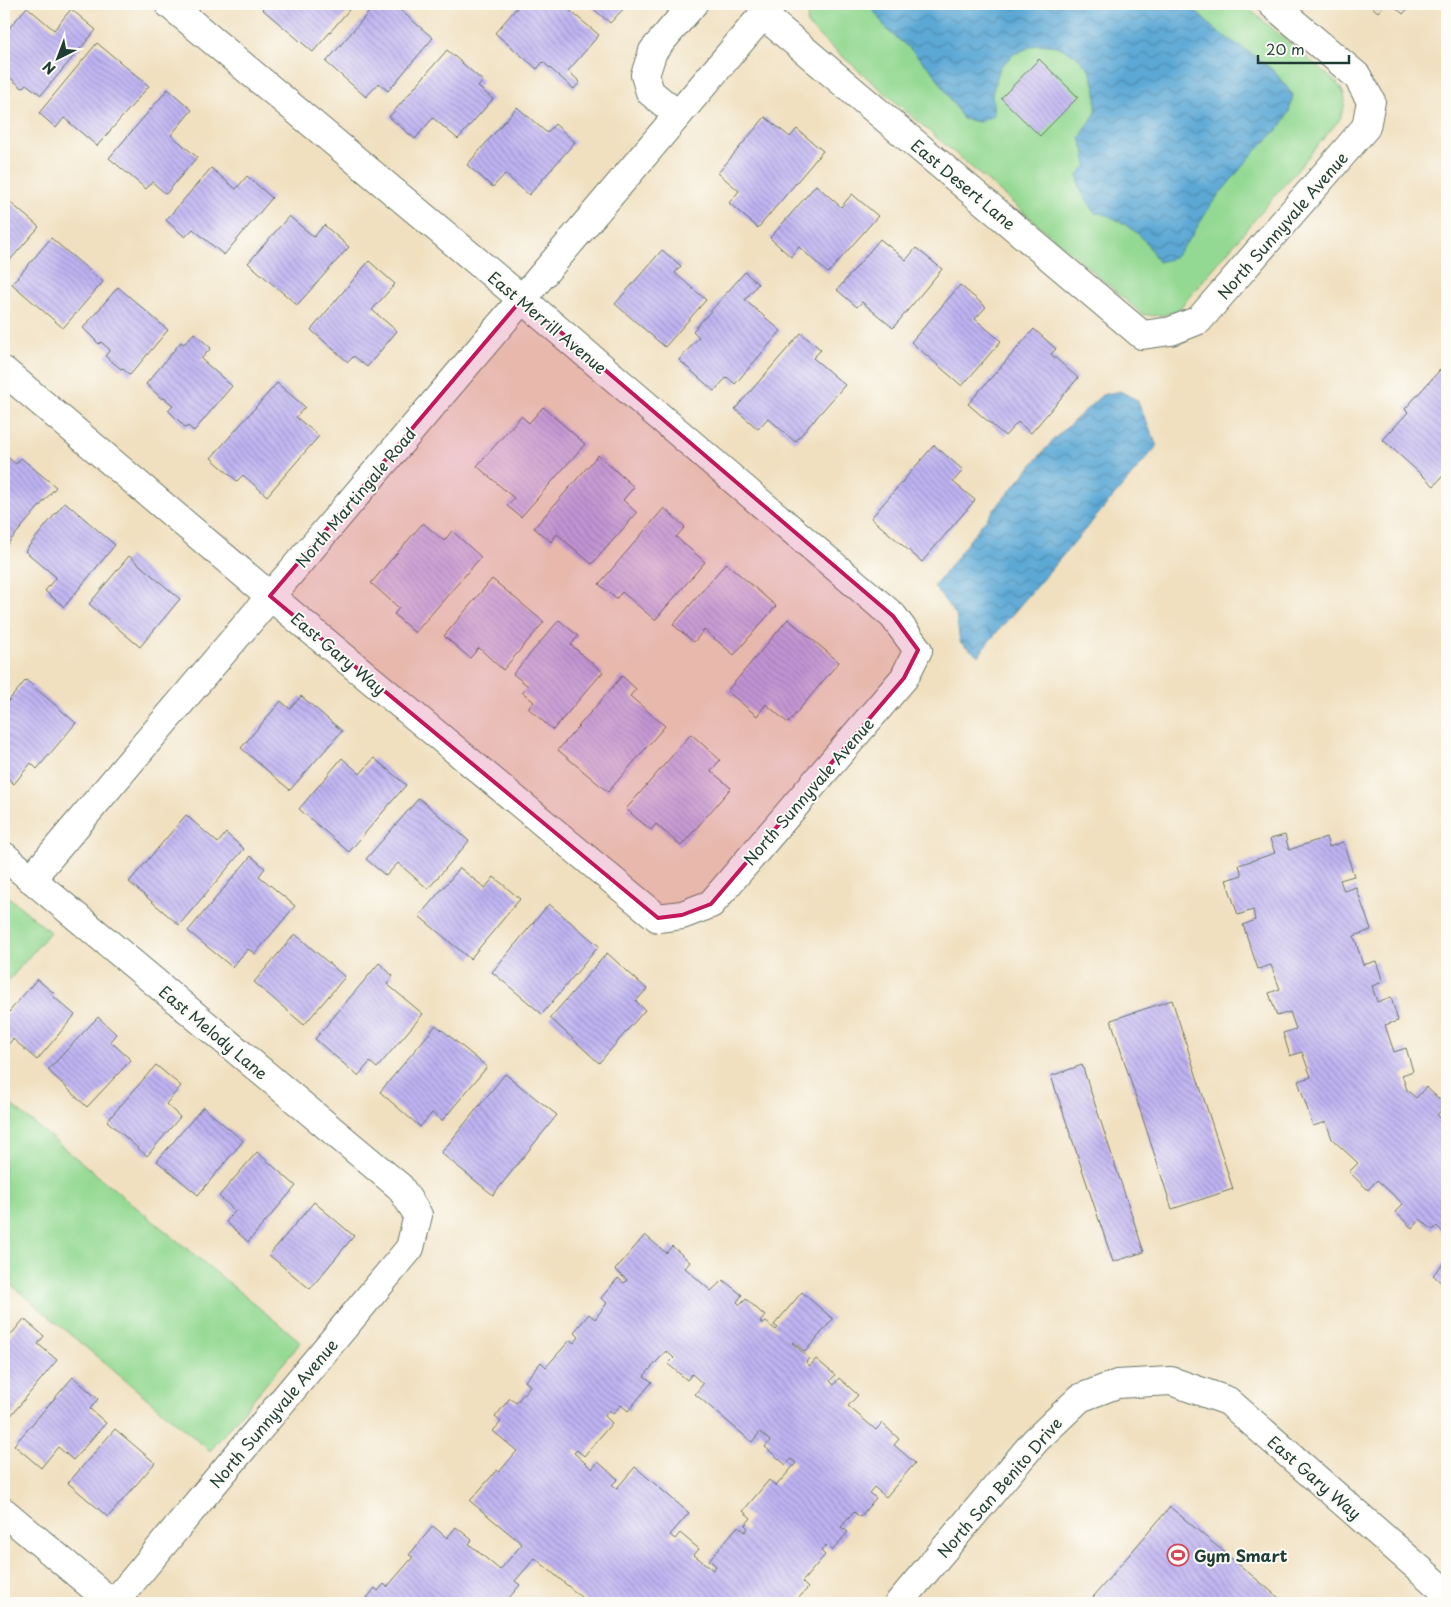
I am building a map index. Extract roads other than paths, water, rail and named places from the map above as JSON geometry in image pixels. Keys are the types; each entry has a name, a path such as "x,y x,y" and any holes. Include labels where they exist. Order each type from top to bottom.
{"street":[{"name":"East Merrill Avenue","path":"169,4 522,299 893,616 918,650"},
{"path":"678,115 650,92 646,75 653,51 693,4"},
{"name":"North Sunnyvale Avenue","path":"1171,331 1199,320 1366,127 1372,101 1357,76 1272,4"},
{"name":"North Martingale Road","path":"31,879 768,9"},
{"name":"East Desert Lane","path":"768,9 1142,335 1171,331"},
{"name":"East Gary Way","path":"4,371 270,596 658,918 682,915"},
{"name":"North Sunnyvale Avenue","path":"682,915 711,904 904,678 918,650"},
{"name":"East Melody Lane","path":"4,856 400,1187 418,1215"},
{"name":"North Sunnyvale Avenue","path":"113,1603 410,1248 418,1215"},
{"name":"East Gary Way","path":"1171,1381 1228,1401 1447,1593"},
{"name":"North San Benito Drive","path":"899,1603 1035,1442 1080,1398 1117,1384 1171,1381"},
{"path":"4,1512 113,1603"}],"water":[{"path":"875,4 1188,4 1215,30 1274,71 1293,95 1289,112 1281,126 1251,156 1213,202 1191,237 1174,258 1158,262 1137,233 1109,216 1095,213 1080,189 1078,175 1087,165 1080,138 1096,112 1096,91 1090,70 1075,55 1057,46 1038,44 1014,54 1000,67 992,94 994,115 979,122 963,119 934,73 908,47 888,31 874,11"},
{"path":"1120,391 1137,400 1157,446 985,646 979,656 960,642 956,615 934,587 981,525 1054,439 1102,395"}],"place":[{"name":"Gym Smart","path":"1178,1555"}]}
